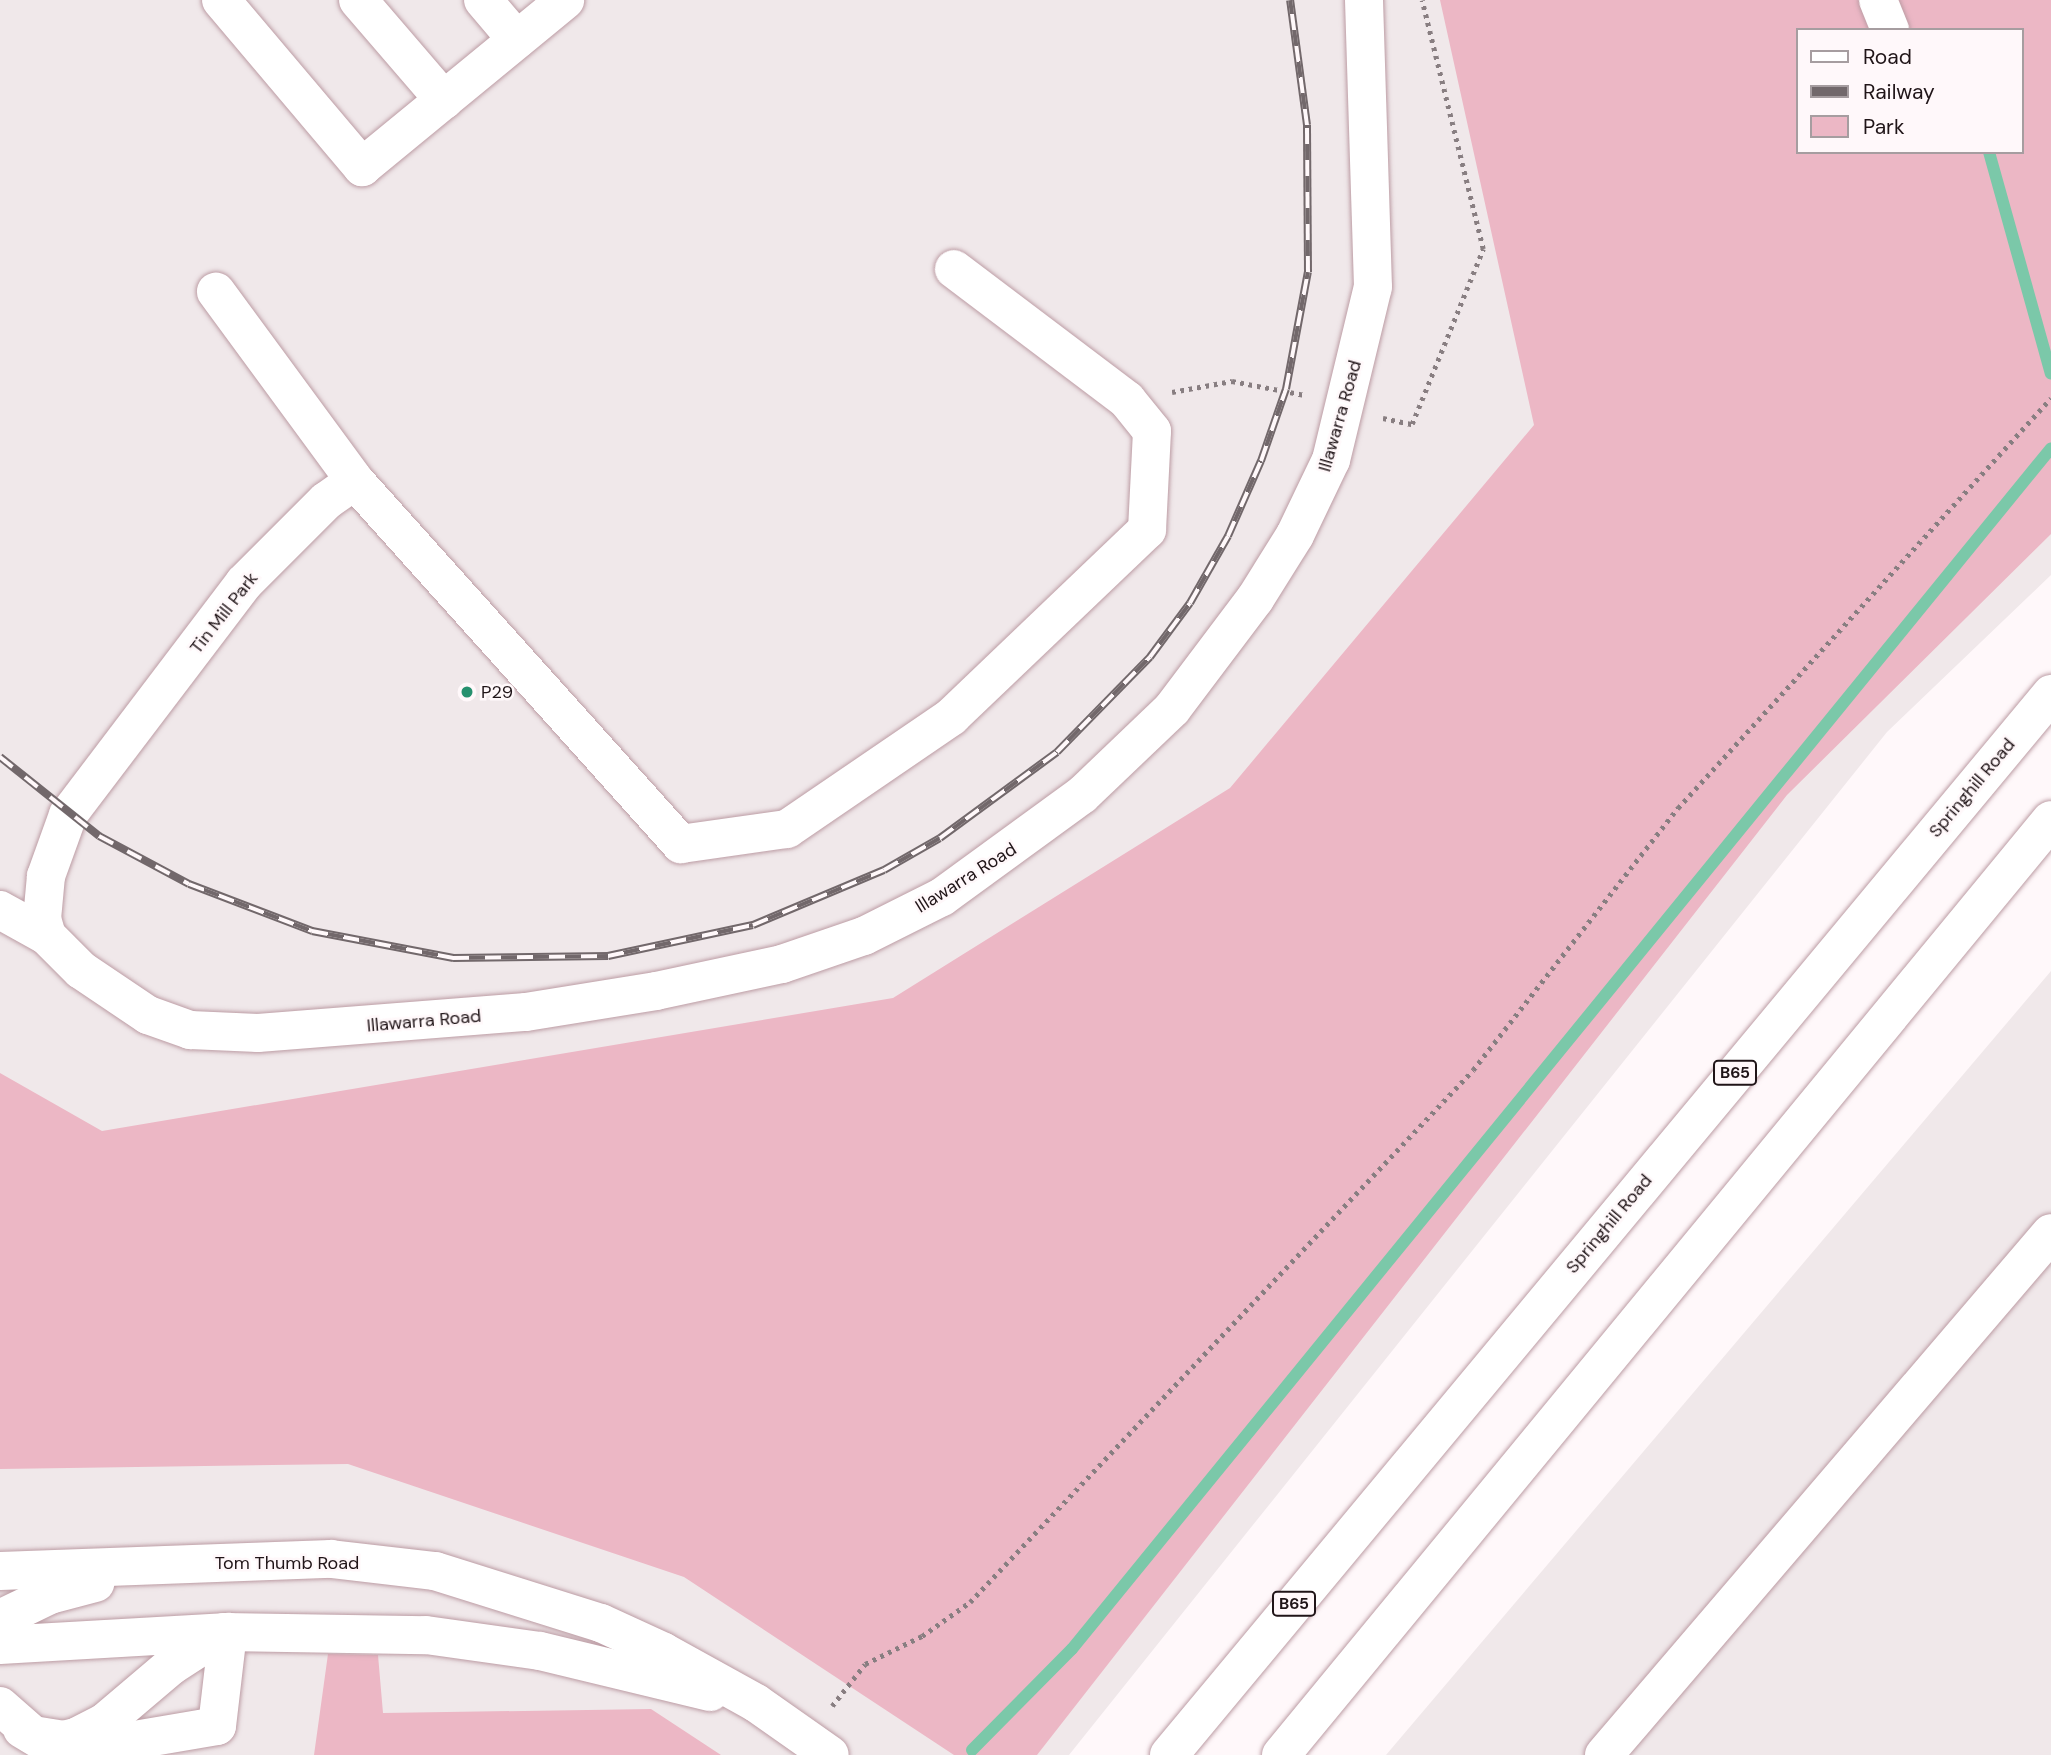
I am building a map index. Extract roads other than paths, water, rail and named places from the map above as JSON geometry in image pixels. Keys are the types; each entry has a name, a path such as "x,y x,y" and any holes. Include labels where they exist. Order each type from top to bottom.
{"street":[{"path":"221,0 362,167 565,0"},
{"path":"358,0 444,100"},
{"path":"483,0 517,40"},
{"name":"Illawarra Road","path":"0,910 47,936 65,957 118,997 148,1015 190,1030 258,1032 526,1012 782,964 864,936 931,903 1013,849 1082,795 1172,709 1255,600 1295,536 1331,460 1373,288 1364,0"},
{"path":"216,292 355,481 681,844 787,829 951,717 1147,530 1152,431 1127,400 954,269"},
{"name":"Tin Mill Park","path":"47,936 42,919 46,876 68,815 244,583 326,501 355,481"},
{"name":"Springhill Road","path":"1169,1755 2051,694"},
{"path":"1282,1755 2051,820"},
{"path":"1604,1755 2051,1233"},
{"name":"Tom Thumb Road","path":"0,1572 331,1559 422,1569 479,1582 601,1623 756,1703 821,1749"},
{"path":"0,1619 71,1589 197,1564"},
{"path":"11,1717 63,1740 91,1731 121,1711 171,1665 226,1632"},
{"path":"11,1717 50,1745 76,1750 217,1726 226,1632"},
{"name":"Tom Thumb Road","path":"0,1644 226,1632 426,1635 489,1642 756,1703"}],"waterway":[{"path":"1990,154 2051,374"},
{"path":"972,1750 1072,1649 2051,448"}],"railway":[{"path":"0,757 99,836 189,884 312,931 453,958 608,956 753,925 884,870 940,838 1057,752 1150,657 1190,603 1228,536 1261,461 1286,389 1308,272 1307,125 1290,0"}],"place":[{"name":"P29","path":"467,692"}]}
